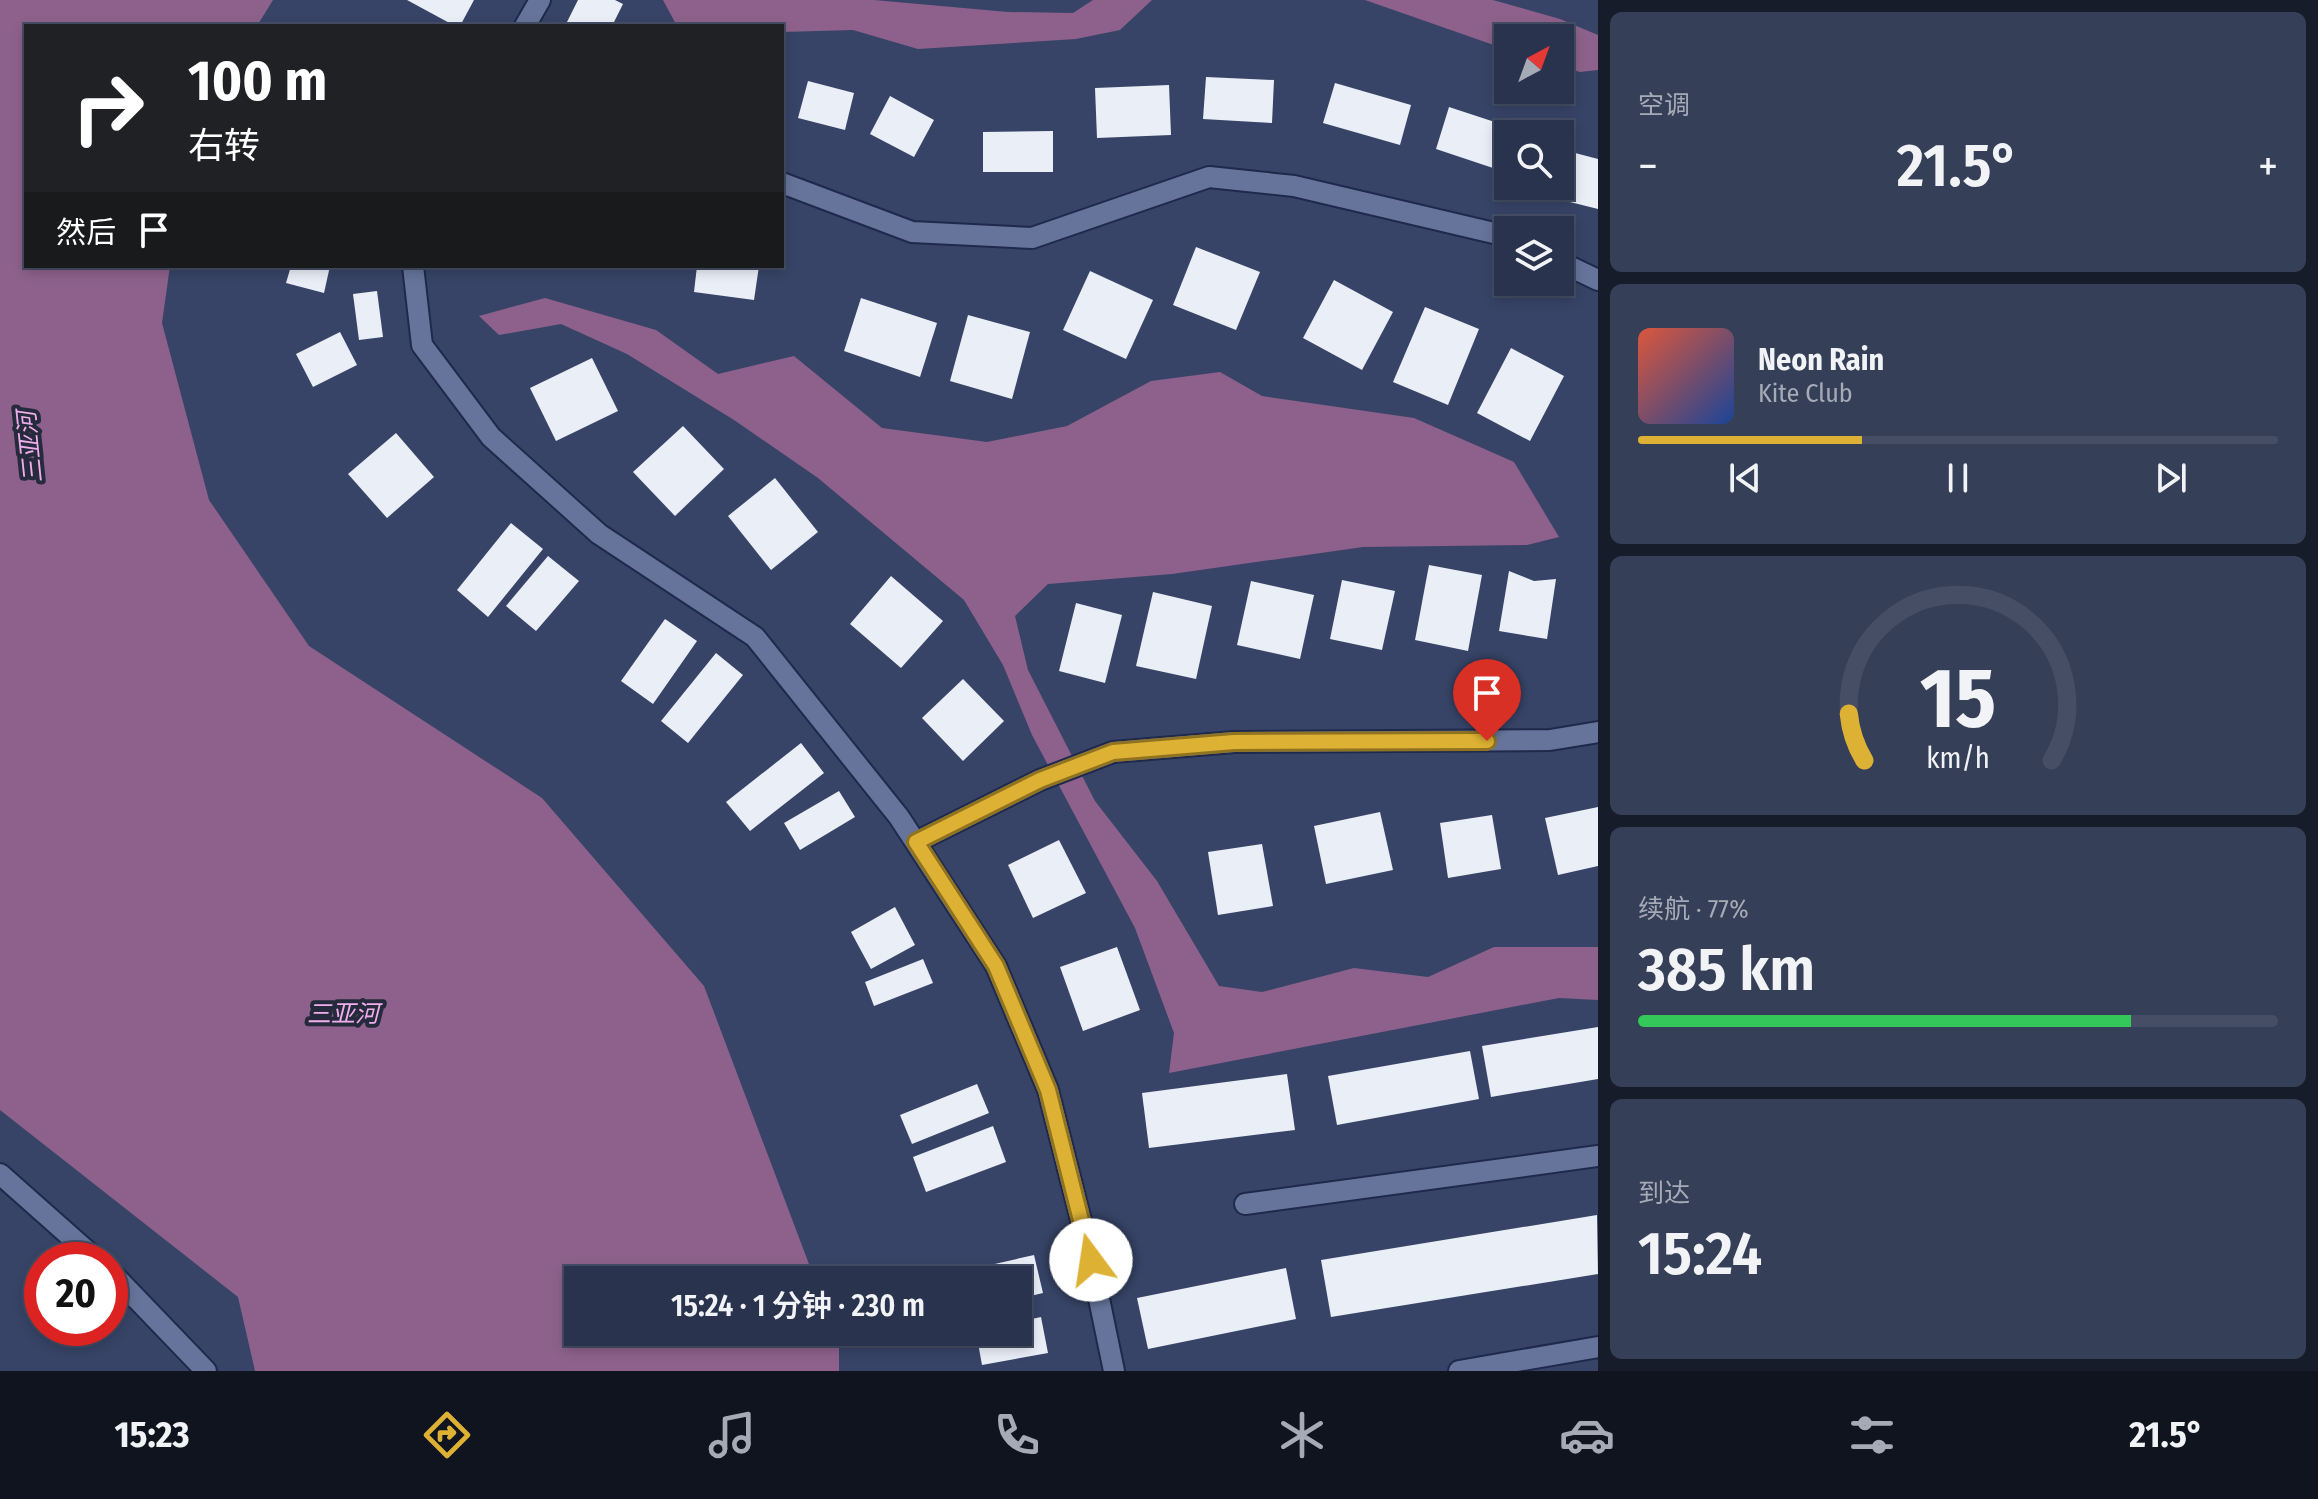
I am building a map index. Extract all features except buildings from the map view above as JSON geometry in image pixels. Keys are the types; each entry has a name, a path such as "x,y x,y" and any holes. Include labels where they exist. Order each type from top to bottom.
{"street":[{"path":"526,24 540,0"},
{"path":"784,184 912,232 1032,238 1209,177 1294,186 1494,233"},
{"path":"413,268 422,345 491,437 599,534 755,637 899,817 996,966 1048,1090 1091,1260 1114,1371"},
{"path":"1574,269 1598,280"},
{"path":"916,842 1040,780 1113,752 1234,742 1550,740 1598,732"},
{"path":"1245,1204 1598,1156"},
{"path":"0,1174 77,1242"},
{"path":"128,1290 206,1371"},
{"path":"1459,1371 1598,1347"}],"water":[{"name":"三亚河","path":"0,0 273,0 258,24 24,24 24,268 170,268 162,323 209,500 309,646 542,798 704,986 810,1266 564,1266 564,1346 839,1346 839,1371 255,1371 238,1297 0,1110"},
{"path":"663,0 874,0 1008,12 1073,13 1093,0 1152,0 1120,30 1076,39 918,49 853,30 784,32 784,24 676,24"},
{"path":"1365,0 1493,0 1572,24 1494,24 1494,45"},
{"path":"1574,25 1598,35 1598,70 1574,70"},
{"path":"545,298 656,330 718,374 794,356 882,428 987,442 1067,426 1151,381 1220,372 1262,396 1414,418 1514,462 1559,537 1527,545 1363,547 1172,574 1048,584 1015,616 1028,670 1095,801 1157,881 1219,986 1262,992 1354,968 1428,977 1494,947 1598,947 1598,1000 1559,998 1169,1073 1174,1033 1135,928 1032,735 1003,665 964,600 818,478 734,420 627,354 561,324 499,335 479,316"}],"route":[{"path":"1091,1260 1048,1090 1038,1065 996,966 916,842 1040,780 1113,752 1234,742 1487,741"}]}
